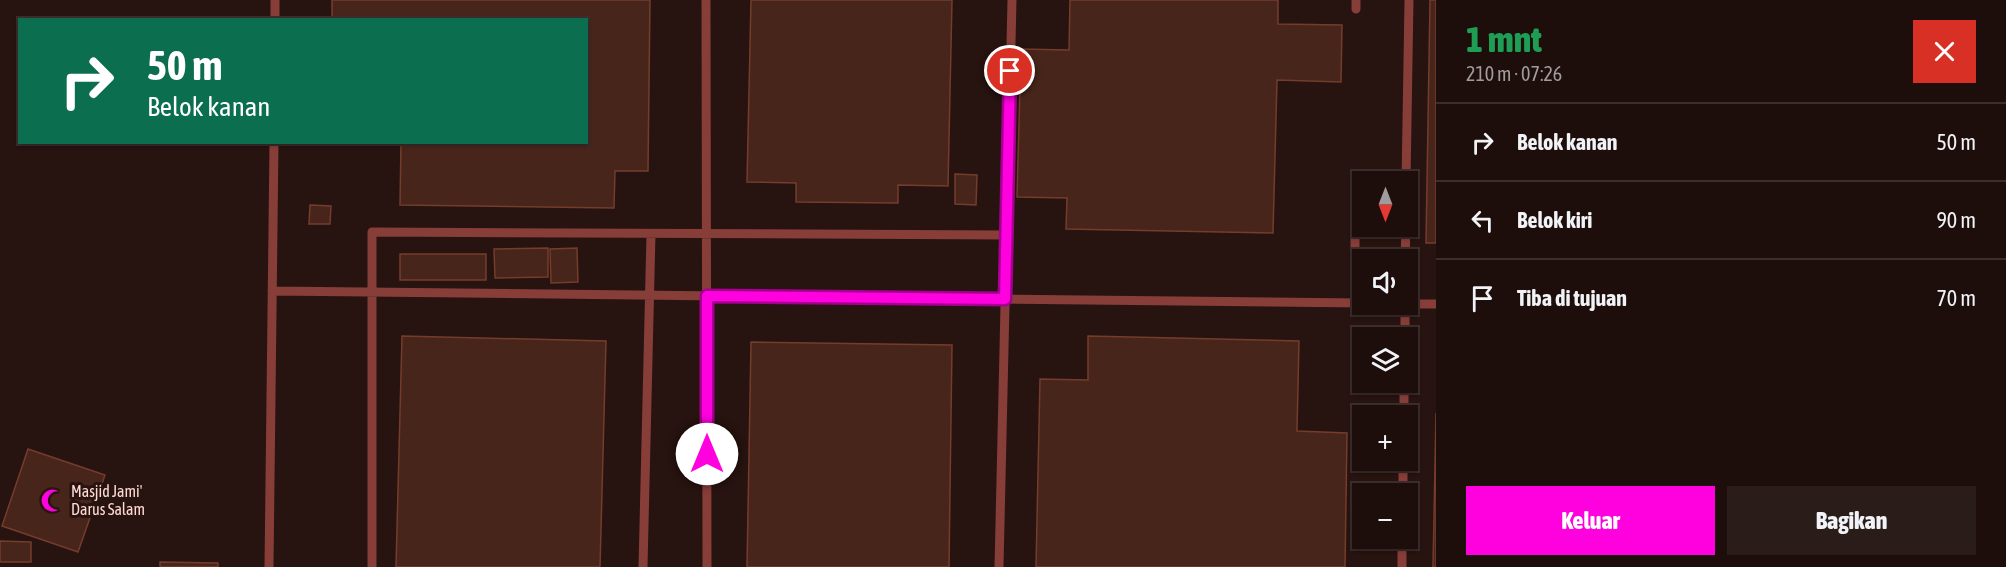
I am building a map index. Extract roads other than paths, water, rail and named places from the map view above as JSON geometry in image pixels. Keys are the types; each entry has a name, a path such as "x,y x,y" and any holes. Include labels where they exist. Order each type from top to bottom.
{"lane":[{"path":"275,0 275,18"},
{"path":"706,0 707,567"},
{"path":"999,567 1012,0"},
{"path":"1406,171 1409,0"},
{"path":"269,567 274,144"},
{"path":"372,567 372,232 1007,235"},
{"path":"643,567 651,234"},
{"path":"272,291 1352,303"},
{"path":"1418,304 1436,304"},
{"path":"1402,549 1402,567"}],"place":[{"name":"Masjid Jami' Darus Salam","path":"53,500"}]}
